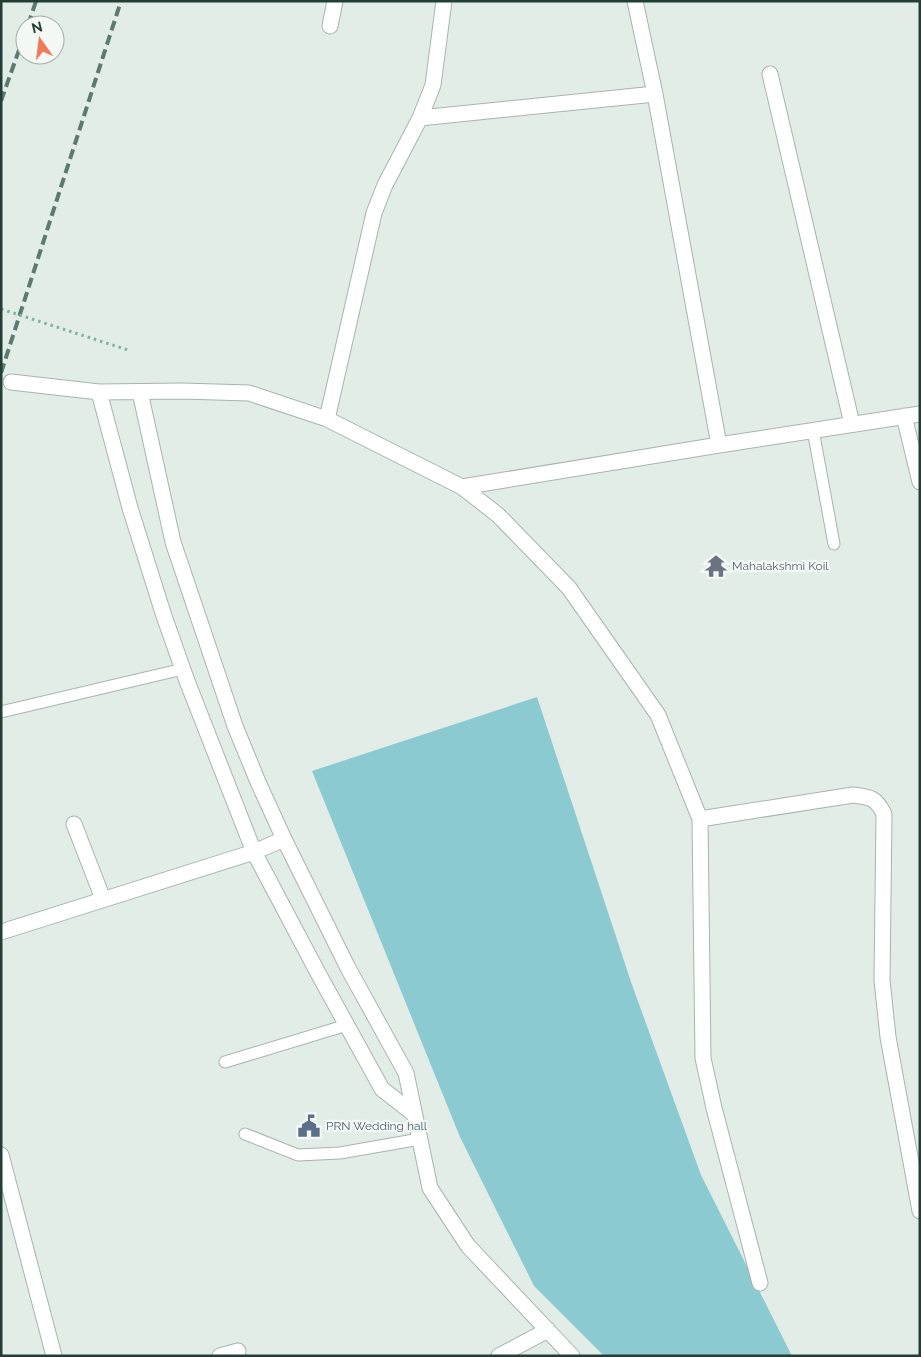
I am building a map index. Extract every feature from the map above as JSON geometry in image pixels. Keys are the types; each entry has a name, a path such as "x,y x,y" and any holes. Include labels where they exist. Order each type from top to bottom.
{"street":[{"path":"330,26 335,1"},
{"path":"327,419 374,213 385,185 420,118 433,85 444,1"},
{"path":"635,1 655,94 719,444"},
{"path":"770,74 852,424"},
{"path":"420,118 655,94"},
{"path":"11,382 99,392 182,391 248,393 327,419 462,487 498,515 569,588 658,715 700,819 703,1058 714,1108 760,1282"},
{"path":"99,392 130,508 164,616 254,852 382,1089 414,1114"},
{"path":"140,392 173,542 235,726 284,839 348,968 406,1073 430,1188 468,1246 572,1356"},
{"path":"462,487 719,444 920,414"},
{"path":"904,416 920,482"},
{"path":"700,819 853,795 870,797 878,803 884,814 882,980 888,1037 920,1211"},
{"path":"74,824 104,899"},
{"path":"1,932 254,852 284,839"},
{"path":"1,1155 54,1356"},
{"path":"499,1356 548,1330"},
{"path":"220,1356 238,1351"}],"lane":[{"path":"813,430 834,544"},
{"path":"1,712 183,669"},
{"path":"225,1062 347,1025"},
{"path":"245,1134 298,1155 340,1153 420,1139"}],"path":[{"path":"1,310 128,350"}],"water":[{"path":"537,697 631,982 701,1175 792,1356 604,1356 534,1286 460,1137 312,771"}],"railway":[{"path":"31,15 36,1"},
{"path":"1,373 121,1"},
{"path":"1,101 15,61"}],"place":[{"name":"Mahalakshmi Koil","path":"716,566"},
{"name":"PRN Wedding hall","path":"309,1126"}]}
